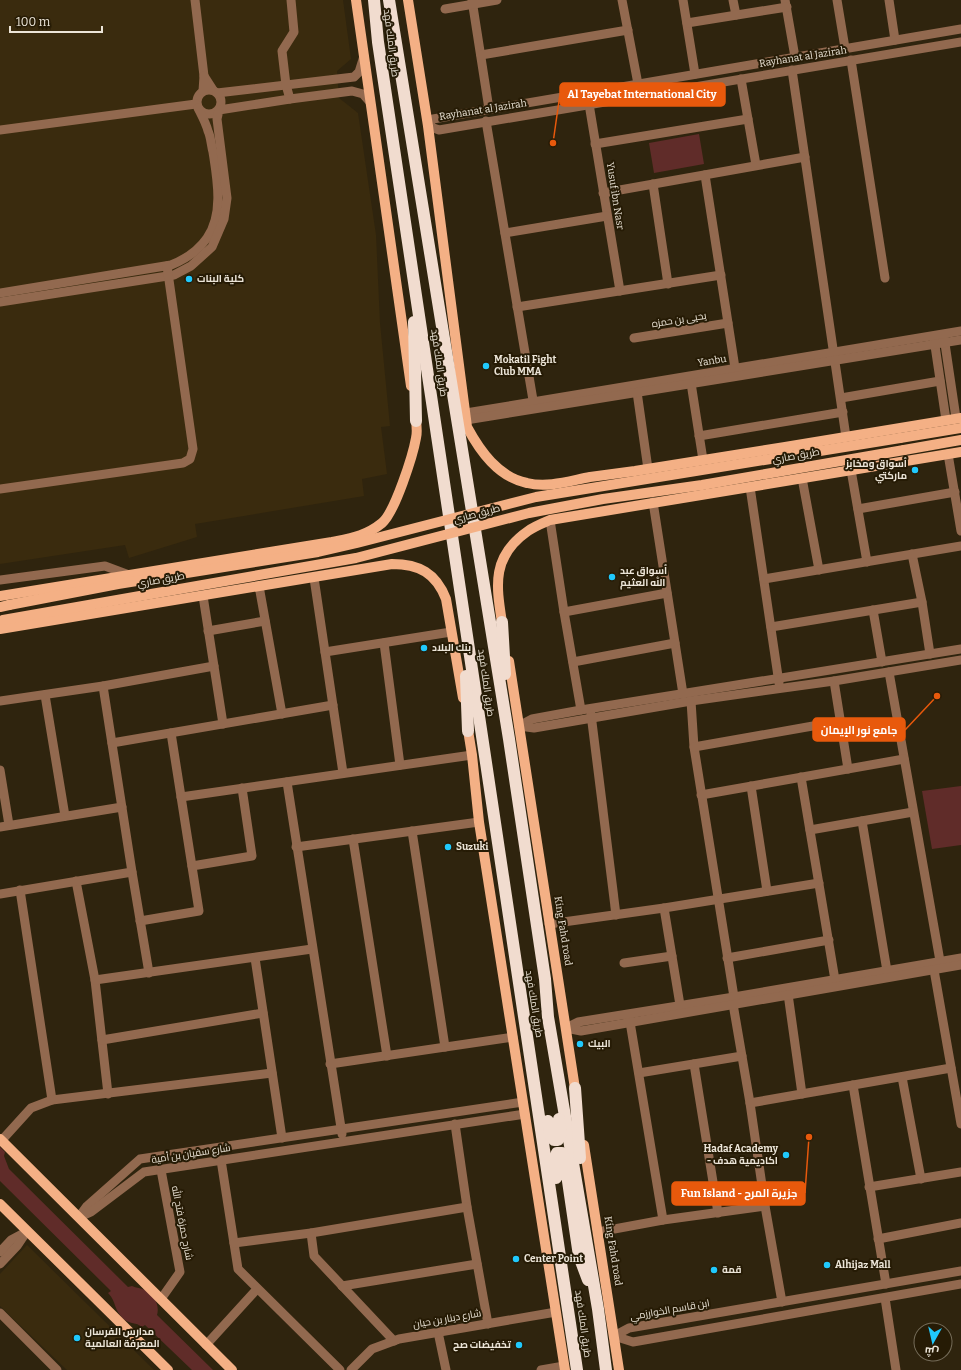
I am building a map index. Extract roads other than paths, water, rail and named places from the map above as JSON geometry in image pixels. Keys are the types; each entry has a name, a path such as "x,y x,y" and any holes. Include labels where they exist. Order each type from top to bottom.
{"highway":[{"name":"طريق الملك فهد","path":"374,0 378,42 577,1370"},
{"name":"طريق الملك فهد","path":"389,0 509,739 545,979 548,1017 598,1309 606,1370"},
{"path":"394,0 395,34"},
{"path":"413,273 416,421"},
{"path":"465,619 468,731"},
{"path":"502,622 509,739"},
{"path":"518,977 527,1010 550,1135 554,1140 558,1140 561,1136 561,1131 549,1044 548,1017"},
{"path":"575,1088 584,1227"},
{"path":"568,1302 555,1171 556,1153 562,1153 565,1160 579,1256 598,1309"}],"main road":[{"path":"0,596 332,542 366,534 384,522 394,505 417,436 356,0"},
{"path":"368,0 378,42"},
{"path":"408,0 428,126 466,420 476,444 497,468 525,483 540,485 561,483 590,477 648,469 954,419"},
{"name":"طريق صاري","path":"4,606 118,584 318,552 536,497 961,428"},
{"name":"طريق صاري","path":"1,622 356,558 529,513 603,499 702,485 961,440"},
{"name":"King Fahd road","path":"619,1370 549,924 520,726 502,622 497,580 499,568 504,556 524,534 550,520 961,452"},
{"path":"1,622 203,596 392,564 409,565 424,570 435,578 442,588 446,599 472,755 479,822 565,1368"},
{"name":"طريق الملك فهد","path":"523,829 557,975"},
{"path":"1,1139 232,1370"},
{"path":"0,1204 168,1370"}],"street":[{"path":"0,293 167,266 186,258 208,237 216,218 218,201 214,158 209,132 197,106 197,99 203,91 204,76 195,0"},
{"path":"290,99 286,85 282,51 294,32 291,0"},
{"path":"445,8 472,2 497,0"},
{"path":"622,0 638,84"},
{"path":"683,0 695,74"},
{"path":"733,0 736,15"},
{"path":"837,0 845,48"},
{"path":"889,0 895,40"},
{"path":"472,2 489,109"},
{"path":"686,23 736,15 786,3 795,57"},
{"name":"Rayhanat al Jazirah","path":"961,29 433,119 428,126 439,130 961,42"},
{"path":"481,55 628,30"},
{"path":"203,91 208,90 215,92 354,77 359,72 364,56"},
{"path":"851,60 885,278"},
{"path":"762,63 763,75"},
{"path":"792,70 846,437"},
{"path":"0,302 174,275 191,266 212,247 224,219 227,198 217,118 222,101 204,76"},
{"path":"741,78 756,166"},
{"path":"0,130 197,106 206,114 210,115 215,114 219,110 352,91 363,94 370,102"},
{"name":"Yusuf ibn Nasr","path":"589,104 620,291"},
{"path":"595,144 748,119"},
{"path":"486,121 534,405"},
{"path":"604,193 805,157"},
{"path":"705,175 735,368"},
{"path":"653,184 668,284"},
{"path":"505,234 607,216"},
{"path":"0,489 183,463 190,459 193,449 167,266"},
{"path":"517,307 720,275"},
{"path":"49,284 50,294"},
{"name":"يحيى بن حمزه","path":"634,338 728,323"},
{"name":"Yanbu","path":"534,405 637,392 691,383 834,356 934,340 944,338 961,331"},
{"path":"944,338 954,419"},
{"name":"Yanbu","path":"944,338 961,340"},
{"path":"934,340 940,381 954,419"},
{"name":"Yanbu","path":"466,420 534,405 735,368 834,356"},
{"path":"841,398 940,381"},
{"path":"691,383 703,460"},
{"path":"637,392 648,469"},
{"path":"699,436 843,412"},
{"path":"948,454 961,530"},
{"path":"851,470 867,562"},
{"path":"802,478 819,570"},
{"path":"750,486 780,689"},
{"path":"858,509 954,492"},
{"path":"653,502 683,694"},
{"path":"550,520 564,612 574,662 586,709 591,718 616,915"},
{"path":"764,579 961,546"},
{"path":"912,554 922,602 930,654"},
{"path":"0,580 105,566 129,575"},
{"path":"314,578 343,773"},
{"path":"259,586 282,714"},
{"path":"564,612 668,593"},
{"path":"203,596 223,724"},
{"path":"771,627 922,602"},
{"path":"873,610 882,662"},
{"path":"208,631 266,621"},
{"path":"325,652 451,632"},
{"path":"384,643 400,765"},
{"path":"574,662 675,643"},
{"path":"520,726 532,719 586,709 961,649"},
{"path":"520,726 534,728 691,701 834,681 961,660"},
{"path":"0,701 103,686 214,666"},
{"path":"889,672 940,962"},
{"path":"834,681 848,769"},
{"path":"103,686 149,973"},
{"path":"45,695 65,816"},
{"path":"691,701 694,747 701,795 765,1206 782,1302"},
{"path":"112,743 333,705"},
{"path":"694,747 841,721"},
{"path":"140,920 199,911 171,733"},
{"path":"181,797 472,755"},
{"path":"701,795 904,759"},
{"path":"0,770 4,826 122,807"},
{"path":"800,777 835,980"},
{"path":"287,782 343,1142"},
{"path":"751,786 767,891"},
{"path":"192,866 252,856 242,788"},
{"path":"810,830 914,812"},
{"path":"862,821 887,971"},
{"path":"296,847 479,822"},
{"path":"412,831 445,1047"},
{"path":"353,839 387,1056"},
{"path":"0,894 132,872"},
{"path":"76,881 95,980 108,1094"},
{"path":"549,924 664,908 819,883"},
{"path":"20,890 52,1100"},
{"path":"664,908 680,1005"},
{"path":"727,958 829,940"},
{"path":"95,980 312,949"},
{"path":"624,963 672,956"},
{"path":"255,958 282,1138"},
{"path":"566,1028 578,1022 629,1018 961,958"},
{"path":"629,1018 680,1005 788,994 961,965"},
{"path":"934,970 961,1124"},
{"path":"788,994 802,1094"},
{"path":"102,1040 263,1013"},
{"path":"629,1018 663,1220"},
{"path":"330,1064 513,1037"},
{"path":"639,1073 742,1056"},
{"path":"694,1064 718,1213"},
{"path":"750,1103 951,1068"},
{"path":"1,1139 31,1108 52,1100 272,1073"},
{"path":"902,1077 921,1178"},
{"path":"853,1085 886,1284"},
{"name":"شارع سفيان بن أمية","path":"79,1217 87,1206 140,1159 523,1102"},
{"name":"شارع سفيان بن أمية","path":"79,1217 91,1212 144,1172 525,1114"},
{"path":"455,1124 467,1206 488,1324"},
{"path":"221,1160 238,1270 340,1370"},
{"name":"شارح حمزة فتح الله","path":"161,1170 180,1272 161,1299"},
{"path":"869,1187 961,1172"},
{"path":"234,1243 311,1233 467,1206"},
{"path":"598,1232 663,1220 765,1206"},
{"path":"878,1239 961,1224"},
{"path":"0,1252 11,1240 27,1231"},
{"path":"0,1264 17,1246 27,1231"},
{"path":"311,1233 314,1256 394,1341"},
{"path":"342,1286 477,1264"},
{"name":"ابن قاسم الخوارزمي","path":"614,1336 629,1328 961,1271"},
{"path":"614,1336 632,1342 961,1284"},
{"path":"206,1345 257,1289"},
{"path":"834,1293 837,1306"},
{"path":"885,1298 896,1370"},
{"name":"شارع دينار بن حيان","path":"351,1370 372,1350 399,1339 556,1312"},
{"path":"0,1313 56,1370"},
{"path":"438,1332 446,1370"},
{"path":"46,1360 47,1370"},
{"path":"541,1370 565,1368"}],"place":[{"name":"Al Tayebat International City","path":"553,143"},
{"name":"كلية البنات","path":"189,279"},
{"name":"Mokatil Fight Club MMA","path":"486,366"},
{"name":"أسواق ومخابز ماركتي","path":"915,470"},
{"name":"أسواق عبد الله العثيم","path":"612,577"},
{"name":"بنك البلاد","path":"424,648"},
{"name":"جامع نور الإيمان","path":"937,696"},
{"name":"Suzuki","path":"448,847"},
{"name":"البيك","path":"580,1044"},
{"name":"Fun Island - جزيرة المرح","path":"809,1137"},
{"name":"Hadaf Academy - اكاديمية هدف","path":"786,1155"},
{"name":"Center Point","path":"516,1259"},
{"name":"Alhijaz Mall","path":"827,1265"},
{"name":"قمة","path":"714,1270"},
{"name":"مدارس الفرسان المعرفة العالمية","path":"77,1338"},
{"name":"تخفيضات صح","path":"519,1345"}]}
